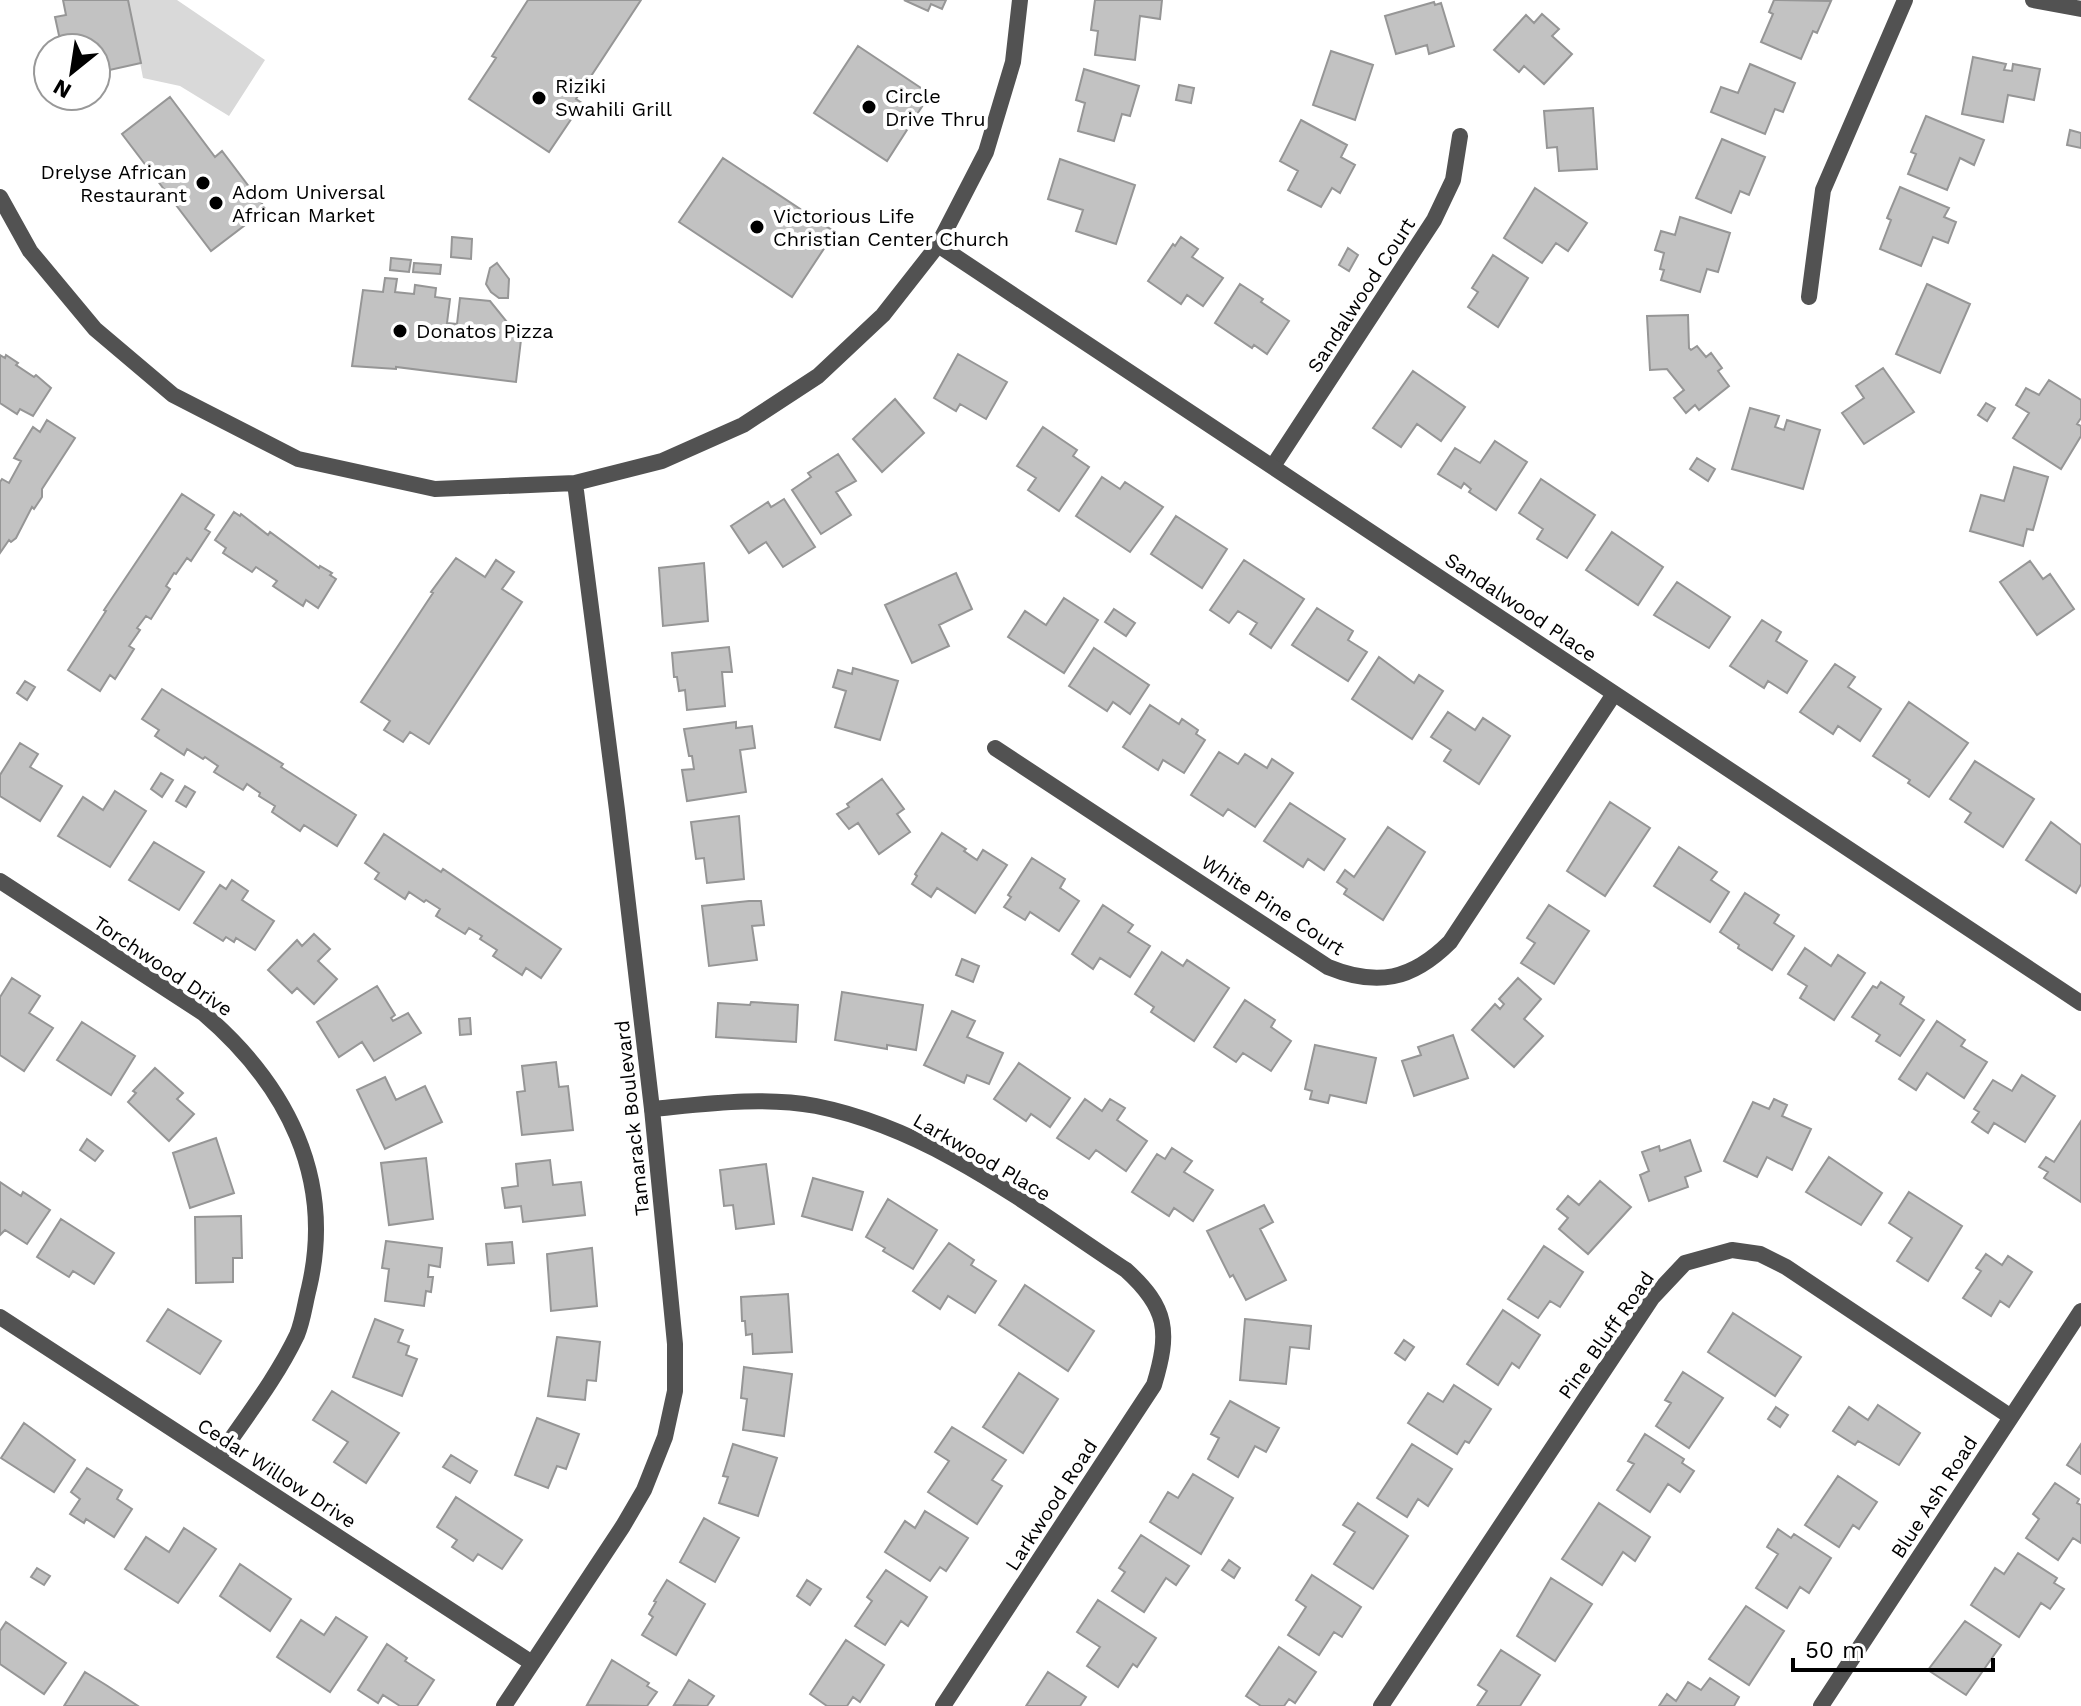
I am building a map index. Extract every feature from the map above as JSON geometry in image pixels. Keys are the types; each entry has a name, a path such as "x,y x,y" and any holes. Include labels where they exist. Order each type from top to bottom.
{"street":[{"path":"0,197 30,251 95,329 173,395 298,459 435,489 575,483 662,461 743,425 818,376 883,315 938,245 986,152 1013,62 1020,0"},
{"path":"1809,297 1823,190 1905,0"},
{"path":"2033,0 2081,9"},
{"name":"Sandalwood Court","path":"1273,466 1434,220 1453,180 1460,136"},
{"name":"Sandalwood Place","path":"938,245 2081,1003"},
{"name":"Tamarack Boulevard","path":"504,1706 644,1490 665,1437 675,1391 675,1344 652,1109 575,483"},
{"name":"White Pine Court","path":"995,748 1328,967 1349,976 1373,979 1416,969 1435,957 1450,942 1614,694"},
{"name":"Torchwood Drive","path":"0,881 203,1013 232,1038 259,1068 283,1103 298,1135 313,1191 316,1257 298,1332 270,1382 218,1458"},
{"name":"Larkwood Place","path":"652,1109 756,1101 813,1106 864,1118 911,1135 976,1171 1126,1270 1148,1290 1161,1316"},
{"name":"Pine Bluff Road","path":"1381,1706 1652,1298 1685,1263 1732,1250 1760,1254 1811,1283 2011,1417"},
{"name":"Blue Ash Road","path":"1821,1706 2081,1311"},
{"name":"Larkwood Road","path":"943,1706 1154,1385 1164,1351 1161,1316"},
{"name":"Cedar Willow Drive","path":"0,1317 532,1663"}],"shaded area":[{"path":"128,0 177,0 265,60 229,116 180,86 143,78"}],"building":[{"path":"63,0 128,0 141,63 112,69 112,32 58,32 55,17 66,15"},
{"path":"528,0 641,0 576,99 582,103 549,152 469,99"},
{"path":"904,0 946,0 942,9 931,4 928,11"},
{"path":"1095,0 1162,0 1160,19 1140,16 1135,60 1095,55 1098,31 1091,30"},
{"path":"1774,0 1831,1 1801,59 1761,42 1773,14 1769,12"},
{"path":"1434,2 1435,5 1441,3 1454,46 1429,54 1427,45 1396,54 1385,16"},
{"path":"1542,14 1559,29 1552,36 1572,54 1544,84 1524,66 1519,72 1494,50 1526,15 1534,23"},
{"name":"Circle Drive Thru","path":"858,46 930,94 887,161 814,113"},
{"path":"1331,51 1373,65 1355,120 1313,105"},
{"path":"1973,57 2006,64 2004,70 2012,71 2013,64 2040,69 2034,100 2008,95 2003,122 1962,114"},
{"path":"1750,64 1795,83 1783,112 1775,109 1765,134 1711,112 1721,87 1738,93"},
{"path":"1084,69 1139,86 1130,116 1122,114 1114,141 1078,131 1085,103 1076,100"},
{"path":"1179,85 1194,88 1191,103 1176,100"},
{"path":"170,97 215,157 222,151 266,209 211,251 122,134"},
{"path":"1593,108 1597,169 1559,171 1557,147 1547,148 1544,111"},
{"path":"1926,116 1984,140 1974,165 1960,158 1947,190 1908,174 1916,154 1911,152"},
{"path":"1301,120 1347,145 1341,157 1355,165 1340,193 1332,188 1321,207 1288,190 1298,171 1280,161"},
{"path":"2070,130 2081,133 2081,148 2067,145"},
{"path":"1722,139 1765,157 1749,195 1740,191 1731,213 1696,198"},
{"name":"Victorious Life Christian Center Church","path":"723,158 835,232 792,297 679,222"},
{"path":"1060,159 1135,185 1116,244 1076,231 1083,210 1048,199"},
{"path":"1900,187 1949,208 1944,217 1956,222 1948,243 1933,237 1921,266 1880,249 1891,220 1887,218"},
{"path":"1535,188 1587,223 1568,251 1556,243 1542,263 1504,238"},
{"path":"1680,217 1730,233 1718,272 1707,269 1700,292 1661,280 1664,253 1655,250 1661,231 1675,235"},
{"path":"452,237 472,239 471,259 451,257"},
{"path":"1181,237 1198,249 1192,257 1223,278 1203,306 1187,295 1181,304 1148,281"},
{"path":"1348,248 1358,255 1349,271 1339,265"},
{"path":"1493,255 1528,278 1498,327 1468,307 1478,292 1472,288"},
{"path":"391,258 411,260 409,272 390,270"},
{"path":"414,263 441,265 440,274 413,272"},
{"path":"497,263 509,279 508,298 499,298 486,284 490,268"},
{"path":"385,278 397,279 395,292 414,294 415,285 436,288 435,297 450,299 447,323 457,324 460,298 490,301 507,322 506,329 522,331 516,382 396,367 352,366 363,290 383,292"},
{"path":"1240,284 1289,321 1267,354 1254,345 1252,348 1215,323"},
{"path":"1927,284 1970,304 1940,373 1896,354"},
{"path":"1688,315 1689,348 1691,350 1697,346 1706,357 1711,353 1722,368 1718,371 1729,386 1699,410 1695,405 1686,413 1674,398 1684,390 1667,369 1650,370 1647,316"},
{"path":"958,354 1007,382 986,419 960,404 956,411 934,398"},
{"path":"0,355 5,358 6,355 51,388 33,416 20,409 17,414 0,403"},
{"path":"1883,368 1914,412 1864,444 1842,413 1864,398 1856,386"},
{"path":"1413,371 1465,407 1441,441 1417,424 1401,447 1373,428"},
{"path":"2049,380 2081,400 2081,418 2077,424 2081,426 2081,436 2061,469 2013,438 2029,413 2016,405 2026,388 2039,395"},
{"path":"895,399 924,433 882,472 853,439"},
{"path":"1986,403 1995,408 1987,421 1978,415"},
{"path":"1750,408 1779,416 1775,427 1784,430 1787,420 1820,430 1803,489 1732,469"},
{"path":"47,420 75,438 42,489 42,497 34,509 32,507 16,538 11,542 9,540 0,553 0,482 2,479 9,483 21,461 14,458 33,427 40,432"},
{"path":"1043,427 1077,450 1073,456 1089,467 1059,511 1028,490 1036,478 1017,466"},
{"path":"1495,441 1527,462 1496,510 1469,492 1471,489 1464,483 1461,488 1438,474 1455,448 1480,463"},
{"path":"838,454 856,481 836,492 851,515 821,534 792,490 811,477 808,473"},
{"path":"1697,458 1715,469 1708,481 1690,469"},
{"path":"2014,467 2048,477 2033,530 2027,529 2023,546 1970,531 1981,495 2004,501"},
{"path":"1102,477 1120,489 1125,482 1163,507 1130,552 1076,516"},
{"path":"1541,479 1595,515 1567,558 1537,539 1543,529 1519,513"},
{"path":"182,494 214,515 205,529 210,532 191,561 187,558 174,573 166,586 170,589 151,619 146,616 137,628 140,630 129,646 134,649 115,679 110,675 100,691 68,670 104,610"},
{"path":"784,499 815,547 783,567 766,542 749,553 731,526 768,502 771,507"},
{"path":"234,512 268,535 270,532 319,568 332,573 330,575 336,579 318,608 306,600 303,606 273,586 277,581 256,567 252,572 223,553 226,548 215,540"},
{"path":"1176,516 1227,549 1202,588 1151,554"},
{"path":"1612,532 1663,567 1638,605 1586,570"},
{"path":"456,558 485,577 496,560 514,572 502,589 522,602 429,744 410,732 403,742 384,730 390,721 361,702"},
{"path":"1244,560 1304,599 1271,648 1250,634 1257,623 1238,611 1229,623 1210,610"},
{"path":"2030,561 2043,579 2050,574 2074,609 2037,635 2000,582"},
{"path":"704,563 708,621 663,626 659,568"},
{"path":"956,573 972,609 939,625 949,646 912,663 885,605"},
{"path":"1677,582 1730,617 1709,648 1654,615"},
{"path":"1064,598 1098,620 1064,673 1008,637 1025,611 1046,625"},
{"path":"1317,608 1353,631 1348,640 1367,652 1348,681 1292,645"},
{"path":"1114,609 1135,623 1126,636 1105,622"},
{"path":"1762,620 1781,632 1776,641 1807,661 1787,693 1768,681 1764,688 1730,666"},
{"path":"729,647 732,672 722,672 725,706 687,710 685,690 679,691 677,677 674,677 672,653"},
{"path":"1094,648 1149,685 1130,714 1113,702 1107,711 1069,686"},
{"path":"1379,657 1414,683 1419,675 1443,691 1412,739 1352,699"},
{"path":"1835,664 1855,677 1848,687 1881,709 1860,741 1838,726 1833,734 1800,712"},
{"path":"853,668 898,681 880,740 835,727 846,691 833,687 838,670 852,674"},
{"path":"25,681 35,687 27,700 17,693"},
{"path":"162,689 283,764 281,767 356,815 337,846 304,825 300,831 272,812 275,806 247,784 243,790 214,772 218,766 205,757 203,759 187,749 184,755 155,736 159,730 142,719"},
{"path":"1909,702 1968,743 1929,797 1908,783 1910,780 1873,756"},
{"path":"1150,705 1179,724 1182,719 1198,730 1196,734 1205,740 1184,773 1163,760 1158,770 1123,747"},
{"path":"1448,712 1475,730 1483,718 1510,736 1479,784 1444,761 1451,750 1431,737"},
{"path":"736,722 736,728 752,726 755,748 740,750 746,792 687,801 682,770 694,769 684,729"},
{"path":"20,743 38,754 30,767 62,786 40,821 0,796 0,775"},
{"path":"1219,752 1238,764 1245,754 1267,768 1272,759 1293,773 1255,827 1228,809 1223,816 1191,795"},
{"path":"1975,761 2034,799 2003,847 1965,822 1971,813 1950,799"},
{"path":"161,773 173,780 162,797 151,789"},
{"path":"882,779 904,809 897,814 910,832 879,854 858,823 849,829 837,814"},
{"path":"185,786 195,792 186,807 176,801"},
{"path":"115,791 146,811 110,867 58,836 83,797 103,810"},
{"path":"1610,802 1650,828 1605,896 1567,871"},
{"path":"1290,803 1345,839 1324,870 1308,859 1303,867 1264,841"},
{"path":"739,816 744,879 707,883 704,858 696,859 691,822"},
{"path":"2051,822 2081,845 2081,884 2076,893 2026,860"},
{"path":"1388,827 1425,852 1383,920 1344,894 1347,889 1337,882 1345,870 1354,877"},
{"path":"942,833 977,860 983,850 1007,865 975,913 937,888 931,897 912,884 917,876 915,874"},
{"path":"384,834 441,872 443,869 561,949 541,978 526,968 522,975 493,956 497,950 480,939 482,936 469,928 465,934 436,916 440,909 426,900 424,902 409,892 405,899 375,879 379,873 365,863"},
{"path":"154,842 204,872 179,910 129,880"},
{"path":"1679,847 1717,872 1711,880 1729,892 1710,922 1654,886"},
{"path":"1032,858 1065,879 1060,888 1079,901 1059,931 1030,912 1025,920 1004,907 1011,897 1008,895"},
{"path":"232,880 248,891 242,900 274,921 255,950 236,938 234,942 226,937 223,941 194,923 220,885 226,889"},
{"path":"1745,893 1779,915 1774,923 1794,936 1772,970 1720,932"},
{"path":"761,901 764,925 752,926 757,960 709,966 702,906"},
{"path":"1103,905 1133,925 1128,932 1150,946 1130,977 1100,958 1093,969 1072,954"},
{"path":"1549,905 1589,931 1554,984 1521,963 1535,943 1527,938"},
{"path":"314,934 330,949 318,961 337,979 314,1004 297,988 292,993 268,970 297,940 302,946"},
{"path":"1805,948 1831,966 1838,955 1865,973 1834,1020 1800,998 1807,986 1788,974"},
{"path":"1162,952 1183,966 1187,960 1229,988 1194,1041 1151,1012 1154,1007 1135,994"},
{"path":"962,959 979,966 973,982 956,975"},
{"path":"12,978 40,996 29,1013 53,1028 24,1071 0,1055 0,997"},
{"path":"1518,978 1541,999 1524,1019 1543,1036 1514,1067 1472,1030 1495,1004 1500,1009 1504,1004 1499,999"},
{"path":"1881,982 1904,997 1900,1004 1924,1020 1900,1056 1876,1041 1880,1035 1852,1017 1873,986 1877,988"},
{"path":"377,986 395,1015 391,1018 393,1021 408,1013 421,1033 374,1061 362,1042 339,1057 317,1022"},
{"path":"842,992 923,1005 916,1050 887,1045 887,1049 835,1040"},
{"path":"1245,1000 1275,1020 1271,1027 1291,1041 1271,1071 1243,1053 1236,1062 1214,1047"},
{"path":"751,1002 798,1005 796,1042 716,1037 718,1003 750,1005"},
{"path":"952,1011 975,1021 967,1037 1003,1053 989,1084 967,1075 964,1083 924,1065"},
{"path":"470,1018 471,1034 460,1035 459,1019"},
{"path":"1937,1021 1965,1040 1961,1046 1987,1062 1964,1098 1927,1073 1916,1090 1899,1079"},
{"path":"82,1022 135,1056 111,1095 57,1060"},
{"path":"1453,1035 1468,1078 1414,1096 1402,1061 1421,1055 1418,1047"},
{"path":"1315,1045 1376,1058 1366,1103 1330,1095 1328,1103 1310,1099 1312,1091 1305,1089"},
{"path":"556,1062 559,1087 568,1086 573,1130 522,1135 517,1092 525,1091 522,1066"},
{"path":"1019,1063 1070,1098 1050,1127 1031,1114 1026,1121 994,1099"},
{"path":"155,1068 183,1093 177,1099 194,1114 169,1141 128,1102 136,1093 133,1091"},
{"path":"2022,1075 2055,1096 2025,1142 1994,1123 1988,1133 1972,1122 1979,1112 1974,1109 1993,1080 2012,1091"},
{"path":"385,1077 396,1100 425,1086 442,1122 385,1149 357,1090"},
{"path":"1085,1099 1102,1111 1110,1099 1125,1108 1117,1120 1147,1141 1126,1171 1096,1150 1089,1159 1057,1138"},
{"path":"1774,1099 1787,1105 1782,1116 1811,1129 1792,1170 1767,1157 1757,1177 1724,1161 1753,1102 1769,1109"},
{"path":"2081,1121 2081,1202 2044,1178 2048,1172 2039,1167 2046,1157 2054,1162"},
{"path":"216,1138 234,1193 190,1208 173,1153"},
{"path":"87,1139 103,1151 95,1161 80,1150"},
{"path":"1690,1140 1701,1171 1685,1177 1688,1187 1649,1201 1640,1175 1649,1171 1642,1152 1659,1146 1660,1151"},
{"path":"1172,1148 1192,1161 1184,1172 1213,1190 1193,1221 1174,1208 1169,1216 1132,1192 1157,1154 1165,1159"},
{"path":"1829,1157 1882,1193 1861,1225 1806,1192"},
{"path":"426,1158 433,1219 389,1225 381,1163"},
{"path":"550,1160 553,1185 581,1182 585,1215 523,1222 521,1206 505,1208 502,1188 518,1186 516,1164"},
{"path":"766,1164 774,1224 736,1229 733,1205 724,1206 720,1170"},
{"path":"813,1178 863,1192 852,1230 802,1216"},
{"path":"1600,1181 1631,1207 1588,1254 1559,1229 1568,1218 1557,1209 1568,1196 1579,1205"},
{"path":"0,1182 21,1196 23,1192 50,1210 27,1244 5,1230 0,1235"},
{"path":"1909,1192 1962,1226 1928,1281 1897,1261 1912,1238 1889,1223"},
{"path":"888,1199 937,1230 913,1269 866,1237"},
{"path":"1264,1205 1273,1222 1260,1229 1286,1280 1246,1300 1233,1275 1230,1277 1207,1231"},
{"path":"241,1216 242,1258 233,1258 233,1282 196,1283 195,1217"},
{"path":"61,1219 114,1253 94,1284 73,1271 69,1277 37,1257"},
{"path":"386,1241 442,1248 440,1267 429,1265 428,1277 433,1277 431,1292 426,1291 424,1306 385,1301 389,1269 382,1268"},
{"path":"512,1242 514,1263 488,1265 486,1244"},
{"path":"949,1243 974,1260 971,1265 996,1281 975,1313 948,1296 940,1309 913,1291"},
{"path":"1544,1246 1583,1272 1560,1307 1550,1301 1538,1318 1508,1299"},
{"path":"592,1248 597,1306 551,1311 547,1254"},
{"path":"1986,1254 2002,1265 2008,1256 2032,1272 2009,1307 2000,1301 1991,1316 1963,1298 1981,1271 1976,1268"},
{"path":"1025,1285 1094,1331 1068,1371 999,1325"},
{"path":"788,1294 792,1352 753,1354 752,1334 746,1335 745,1321 742,1321 741,1297"},
{"path":"168,1309 221,1341 200,1374 147,1341"},
{"path":"1503,1310 1540,1335 1519,1368 1512,1363 1498,1385 1467,1364"},
{"path":"1733,1313 1801,1357 1775,1396 1708,1352"},
{"path":"375,1319 403,1330 398,1342 409,1346 406,1355 417,1359 402,1396 353,1377"},
{"path":"1245,1319 1311,1326 1309,1349 1290,1347 1286,1384 1240,1380"},
{"path":"557,1337 600,1342 596,1381 587,1380 585,1400 548,1396"},
{"path":"1404,1340 1414,1347 1405,1360 1395,1353"},
{"path":"744,1367 792,1374 784,1436 743,1430 747,1399 741,1398"},
{"path":"1683,1372 1723,1398 1689,1448 1656,1426 1671,1403 1665,1400"},
{"path":"1019,1373 1058,1399 1023,1453 983,1427"},
{"path":"1454,1385 1491,1409 1469,1443 1465,1441 1457,1454 1408,1423 1428,1393 1443,1402"},
{"path":"332,1391 399,1433 366,1483 334,1462 348,1442 313,1420"},
{"path":"1230,1401 1279,1428 1266,1452 1255,1446 1238,1477 1208,1459 1219,1438 1211,1434"},
{"path":"1878,1405 1920,1433 1899,1465 1858,1441 1855,1445 1833,1431 1849,1407 1868,1420"},
{"path":"1776,1407 1788,1415 1780,1427 1768,1419"},
{"path":"537,1418 579,1434 566,1469 557,1466 548,1488 515,1475"},
{"path":"24,1423 75,1460 54,1492 1,1458"},
{"path":"952,1427 1006,1460 992,1480 1002,1486 977,1524 928,1492 949,1461 935,1452"},
{"path":"1645,1434 1684,1459 1682,1463 1694,1471 1680,1492 1668,1484 1650,1512 1617,1490 1634,1464 1628,1461"},
{"path":"733,1444 777,1458 758,1516 719,1503 728,1477 723,1476"},
{"path":"1412,1444 1452,1469 1428,1506 1418,1499 1407,1517 1377,1498"},
{"path":"2081,1444 2081,1474 2067,1465"},
{"path":"451,1455 477,1471 470,1483 443,1467"},
{"path":"87,1468 122,1490 117,1499 132,1509 114,1537 86,1519 84,1523 70,1514 80,1499 71,1492"},
{"path":"1193,1474 1233,1498 1201,1554 1150,1522 1168,1492 1178,1498"},
{"path":"1838,1476 1877,1502 1859,1529 1853,1525 1839,1547 1805,1525"},
{"path":"2055,1483 2079,1499 2077,1503 2081,1505 2081,1543 2073,1538 2058,1560 2026,1538 2039,1519 2033,1514"},
{"path":"456,1497 522,1540 502,1569 478,1554 473,1561 452,1547 457,1540 437,1527"},
{"path":"1358,1503 1408,1536 1373,1589 1334,1564 1355,1532 1343,1525"},
{"path":"1599,1503 1650,1537 1635,1561 1623,1552 1602,1585 1562,1559"},
{"path":"925,1511 968,1538 946,1571 940,1567 930,1581 885,1552 905,1521 915,1528"},
{"path":"704,1518 739,1538 715,1582 680,1562"},
{"path":"184,1528 216,1549 178,1603 125,1569 146,1537 169,1552"},
{"path":"1778,1529 1791,1538 1794,1534 1831,1558 1809,1593 1800,1587 1787,1608 1756,1588 1778,1554 1767,1547"},
{"path":"1141,1535 1189,1566 1176,1585 1166,1578 1144,1612 1112,1591 1125,1572 1119,1568"},
{"path":"2018,1553 2057,1578 2054,1583 2064,1589 2050,1609 2041,1603 2019,1637 1971,1605 1995,1568 2004,1574"},
{"path":"1229,1560 1240,1568 1234,1578 1222,1570"},
{"path":"240,1564 291,1599 270,1631 220,1596"},
{"path":"37,1568 50,1576 44,1585 31,1577"},
{"path":"886,1570 927,1597 908,1626 901,1621 885,1645 855,1626 872,1601 867,1597"},
{"path":"1312,1575 1361,1607 1342,1637 1334,1632 1319,1655 1288,1635 1306,1607 1296,1600"},
{"path":"1551,1578 1592,1604 1555,1661 1517,1636"},
{"path":"667,1580 705,1604 676,1655 642,1635 653,1617 649,1614 654,1601"},
{"path":"807,1580 821,1589 810,1605 797,1596"},
{"path":"1098,1600 1156,1638 1137,1667 1133,1664 1118,1687 1087,1666 1100,1647 1077,1632"},
{"path":"1746,1606 1784,1631 1749,1685 1709,1659"},
{"path":"336,1617 367,1637 330,1692 277,1657 301,1620 324,1635"},
{"path":"1965,1621 2001,1645 1966,1695 1928,1670"},
{"path":"6,1622 66,1663 44,1694 0,1664 0,1631"},
{"path":"846,1640 884,1665 860,1702 853,1697 847,1706 827,1706 810,1694"},
{"path":"387,1644 407,1658 405,1661 434,1680 417,1706 400,1706 383,1695 378,1703 358,1690"},
{"path":"1279,1647 1316,1672 1295,1703 1289,1699 1284,1706 1261,1706 1246,1696"},
{"path":"1501,1650 1540,1675 1520,1706 1477,1706 1487,1691 1478,1685"},
{"path":"612,1660 649,1683 647,1686 657,1692 647,1706 587,1705"},
{"path":"85,1672 106,1685 138,1706 64,1706"},
{"path":"1048,1672 1086,1697 1080,1706 1026,1706"},
{"path":"1710,1678 1739,1697 1734,1706 1659,1706 1667,1694 1676,1701 1688,1682 1701,1690"},
{"path":"689,1680 714,1696 707,1706 674,1705"}],"place":[{"name":"Riziki Swahili Grill","path":"539,98"},
{"name":"Circle Drive Thru","path":"869,107"},
{"name":"Drelyse African Restaurant","path":"203,183"},
{"name":"Adom Universal African Market","path":"216,203"},
{"name":"Victorious Life Christian Center Church","path":"757,227"},
{"name":"Donatos Pizza","path":"400,331"}]}
